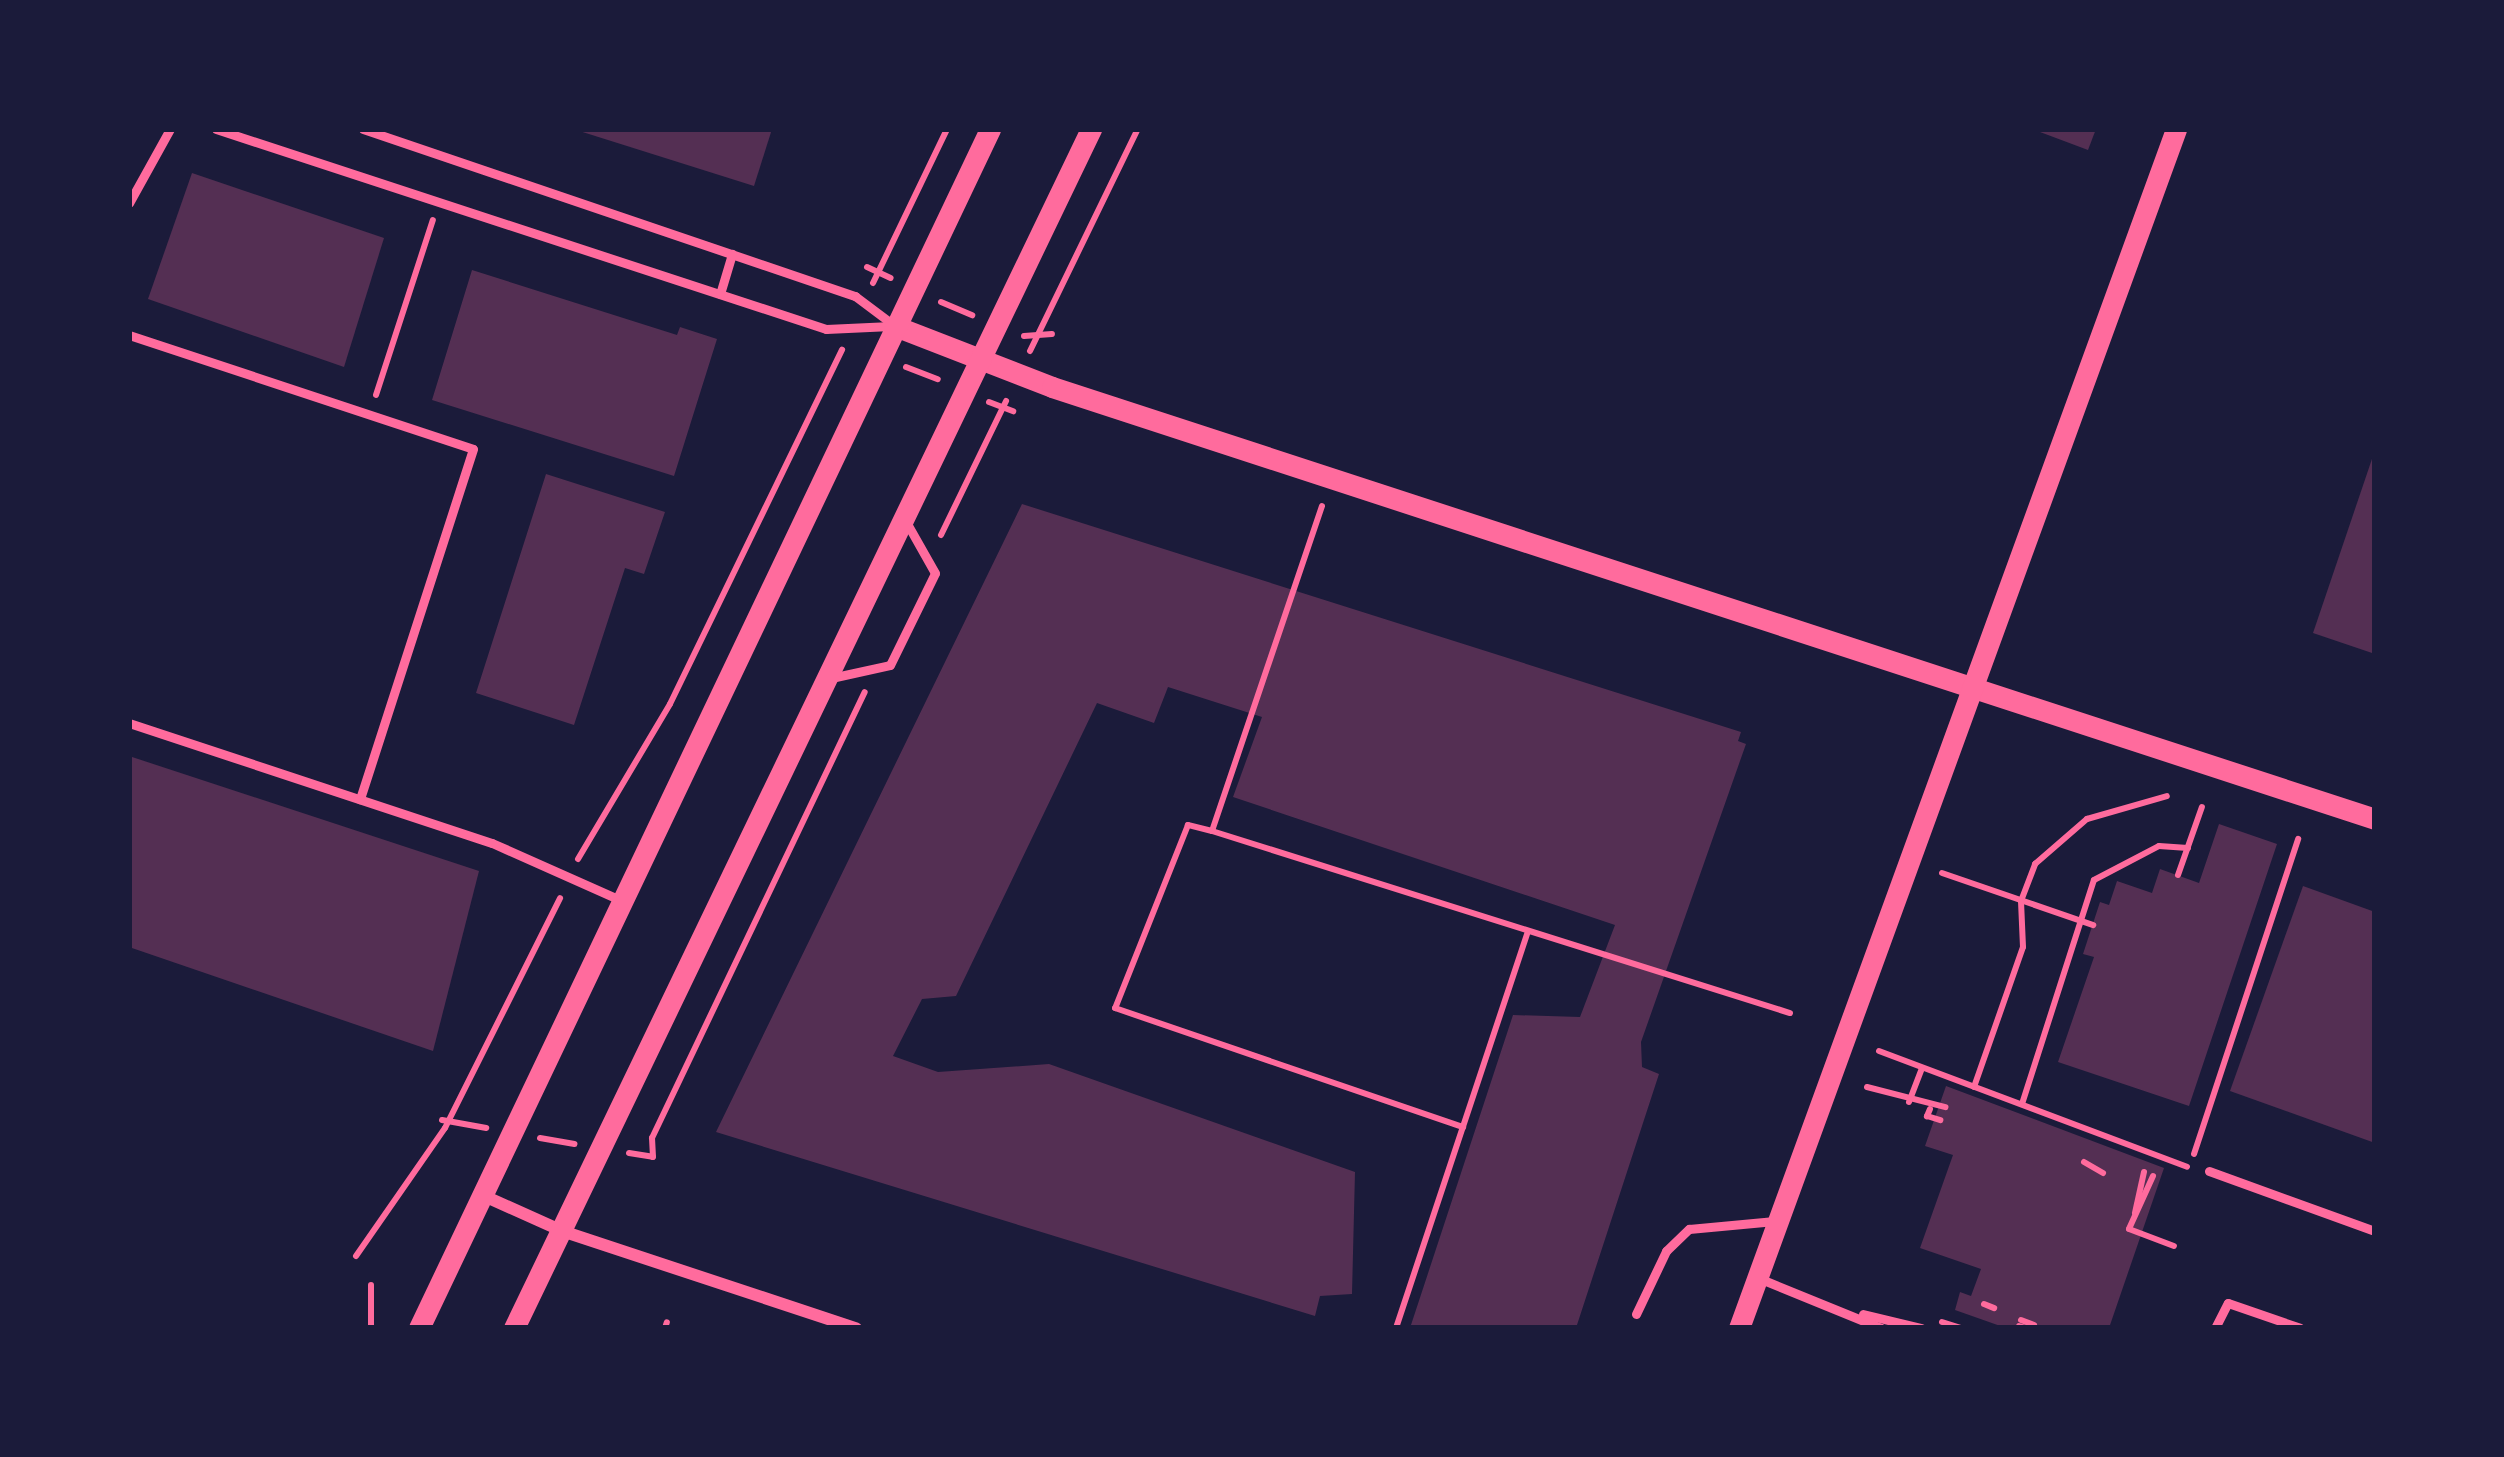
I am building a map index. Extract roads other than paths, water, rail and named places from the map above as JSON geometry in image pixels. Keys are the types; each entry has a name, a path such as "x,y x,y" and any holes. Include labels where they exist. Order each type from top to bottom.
{"street":[{"path":"418,1328 990,129"},
{"path":"514,1328 831,678 1091,129"},
{"path":"1739,1328 1970,689 2008,603 2176,129"},
{"path":"895,326 981,361 2375,819"},
{"path":"481,1194 562,1231 856,1328"}],"lane":[{"path":"129,202 170,129"},
{"path":"216,129 838,332 895,326"},
{"path":"363,129 855,296 895,326"},
{"path":"720,294 732,254"},
{"path":"129,335 473,448 360,799"},
{"path":"831,678 890,665 935,573 905,520"},
{"path":"129,723 522,854 620,900"},
{"path":"2209,1171 2375,1231"},
{"path":"1636,1314 1666,1251 1689,1229 1775,1221"},
{"path":"1756,1277 1858,1313 1921,1328"},
{"path":"2215,1328 2228,1304 2300,1328"},
{"path":"1858,1313 1881,1328"}]}
